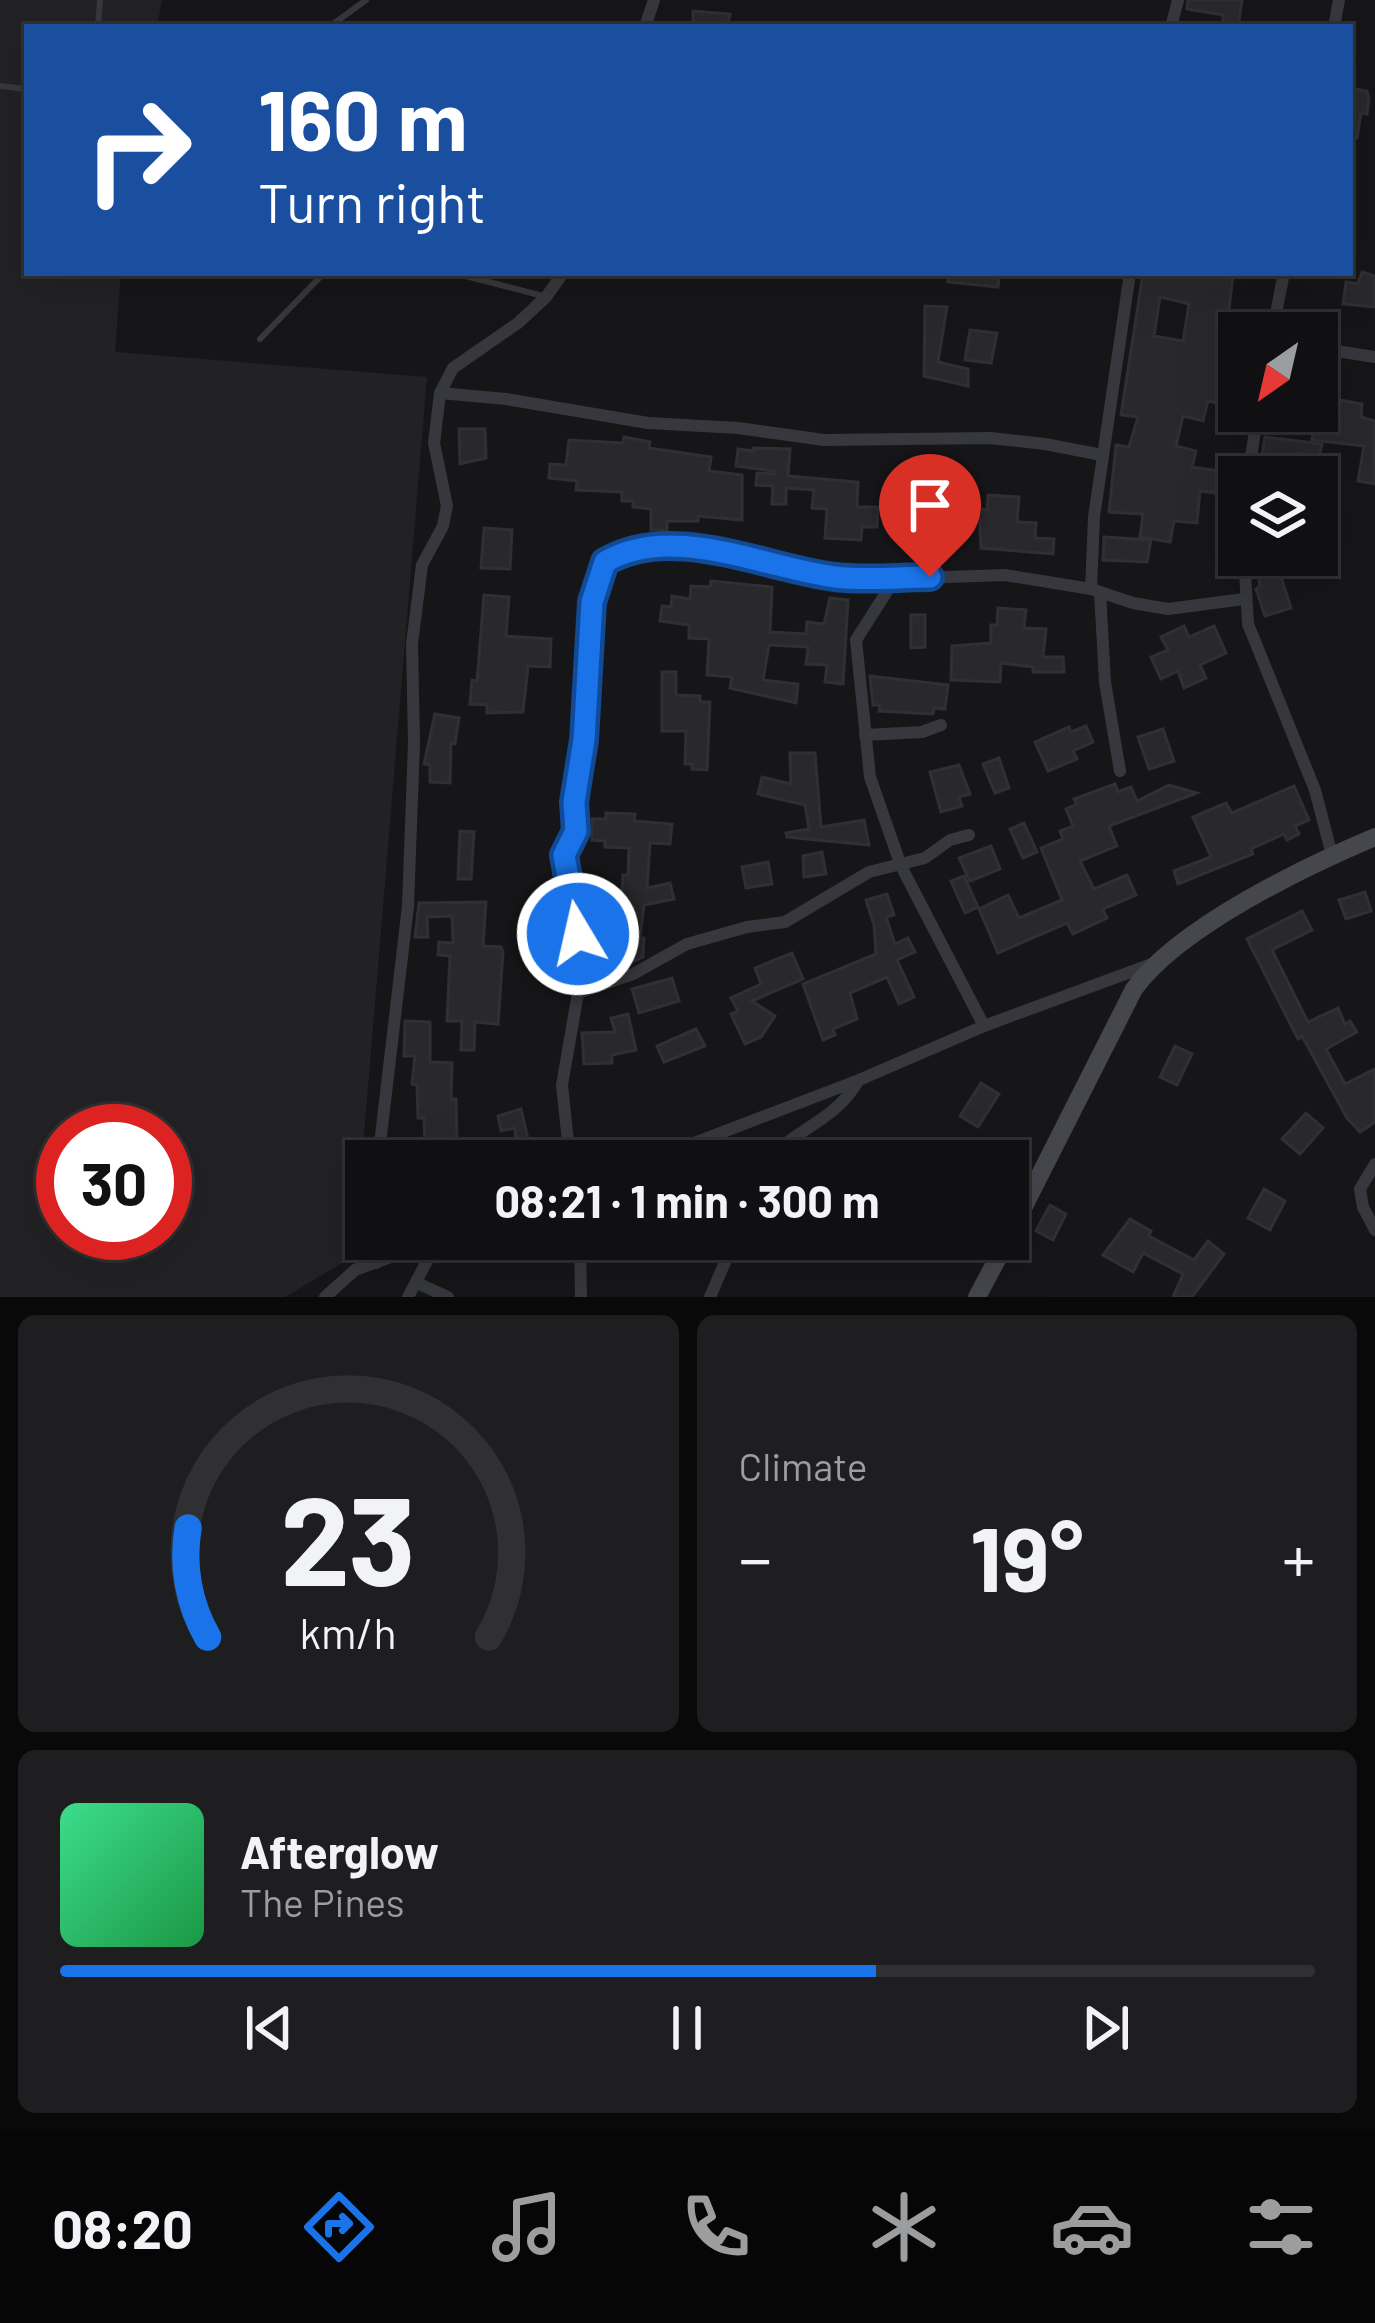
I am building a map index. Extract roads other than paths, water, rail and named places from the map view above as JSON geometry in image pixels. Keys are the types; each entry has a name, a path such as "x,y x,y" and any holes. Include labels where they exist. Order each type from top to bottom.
{"main road":[{"path":"1029,1197 1134,988 1152,964 1186,937 1332,855 1375,837"},
{"path":"977,1297 997,1260"}],"street":[{"path":"381,1140 409,906 412,644 422,565 443,526 447,506 434,443 440,393 453,368 518,323 547,297 561,276"},
{"path":"1120,771 1105,682 1094,517 1130,276"},
{"path":"1276,312 1283,276"},
{"path":"1338,351 1375,357"},
{"path":"440,393 648,423 739,428 824,440 990,438 1102,455"},
{"path":"568,1140 562,1084 578,993 578,934 564,855 576,831 574,802 584,740 592,602 605,562 622,552 694,548 831,577 1005,575 1096,590 1168,609 1244,599"},
{"path":"1244,576 1248,624 1300,749 1332,855"},
{"path":"896,577 856,640 870,777 901,866 984,1026"},
{"path":"866,734 922,731 941,725"},
{"path":"578,993 633,974 687,944 746,927 785,922 869,872 901,866 969,836"},
{"path":"702,1140 1152,964"},
{"path":"790,1140 837,1111 859,1080"},
{"path":"1375,1164 1360,1189 1375,1230"},
{"path":"325,1297 340,1280 384,1260"},
{"path":"408,1297 428,1260"},
{"path":"580,1260 580,1297"},
{"path":"710,1297 726,1260"},
{"path":"416,1282 448,1297"}],"lane":[{"path":"332,24 366,0"},
{"path":"260,339 321,276"},
{"path":"466,276 547,297"}]}
